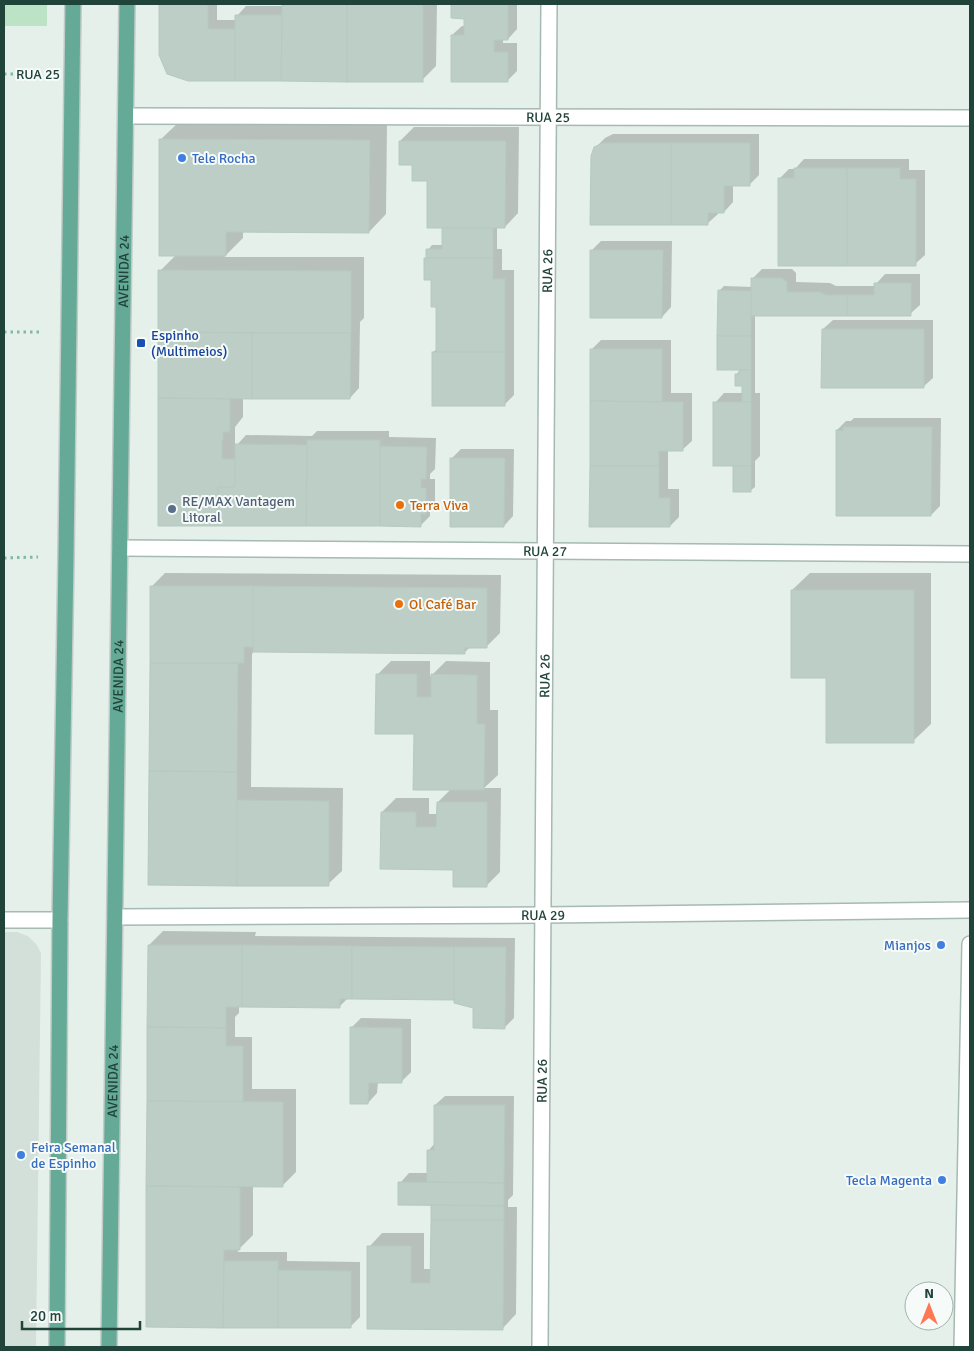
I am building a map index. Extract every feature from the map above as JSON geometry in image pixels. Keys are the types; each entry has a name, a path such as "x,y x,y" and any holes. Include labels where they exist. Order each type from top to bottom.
{"main road":[{"path":"57,1347 60,920 73,4"},
{"name":"AVENIDA 24","path":"109,1347 127,4"}],"street":[{"name":"RUA 26","path":"540,1347 549,4"},
{"name":"RUA 25","path":"126,116 970,118"},
{"name":"RUA 27","path":"120,548 970,554"},
{"name":"RUA 29","path":"115,917 543,915 970,910"},
{"path":"4,920 60,920"},
{"path":"962,1347 970,944"}],"path":[{"name":"RUA 25","path":"4,74 72,74"},
{"path":"4,332 69,332"}],"shaded area":[{"name":"Feira Semanal de Espinho","path":"4,932 17,932 28,936 37,945 41,953 36,1347 4,1347"}],"green space":[{"path":"4,4 47,4 47,26 4,26"}],"building":[{"path":"159,4 208,4 208,29 235,29 235,81 188,81 167,74 159,55"},
{"path":"282,4 347,4 347,82 281,81"},
{"path":"347,4 423,4 423,82 347,82"},
{"path":"451,4 508,4 508,40 494,40 494,52 508,52 508,82 451,82 451,35 464,35 464,19 451,18"},
{"path":"235,15 282,15 281,81 235,81"},
{"path":"159,139 370,140 369,233 226,232 226,256 159,256"},
{"path":"399,141 506,141 505,228 427,228 427,181 412,181 412,165 399,165"},
{"path":"603,143 671,143 671,225 590,225 591,156 594,147"},
{"path":"671,143 750,143 750,186 724,186 724,213 708,213 708,225 671,225"},
{"path":"794,168 847,168 847,266 778,266 778,178 794,178"},
{"path":"847,168 900,168 900,179 916,179 916,266 847,266"},
{"path":"442,228 493,228 493,258 426,258 426,249 442,249"},
{"path":"590,250 663,250 662,318 590,318"},
{"path":"424,258 493,258 493,279 505,279 505,352 436,352 436,307 431,307 431,280 424,280"},
{"path":"158,270 351,271 351,333 158,332"},
{"path":"751,278 782,278 787,282 787,292 820,292 826,295 847,295 847,316 751,316"},
{"path":"874,283 911,283 911,316 847,316 847,295 874,295"},
{"path":"718,290 751,291 751,336 717,336"},
{"path":"822,329 924,329 924,388 821,388"},
{"path":"158,332 252,333 252,399 158,398"},
{"path":"252,333 351,333 350,399 252,399"},
{"path":"717,336 751,336 751,370 717,370"},
{"path":"590,349 662,349 662,402 590,401"},
{"path":"432,352 505,352 505,406 432,406"},
{"path":"739,370 751,370 751,402 742,402 742,386 735,386 735,374 739,374"},
{"path":"158,398 230,399 230,432 223,432 222,459 235,459 235,487 218,487 218,526 158,526"},
{"path":"590,401 683,402 683,451 659,451 659,466 590,466"},
{"path":"713,402 751,402 751,466 713,466"},
{"path":"843,427 932,427 931,516 836,516 836,430 843,431"},
{"path":"307,440 380,440 380,526 306,526"},
{"path":"235,444 307,445 306,526 218,526 218,487 235,487"},
{"path":"380,446 427,447 426,479 421,479 421,488 426,488 426,514 421,514 421,527 380,526"},
{"path":"450,458 505,458 504,527 450,527"},
{"path":"590,466 659,466 659,498 670,498 670,527 589,527"},
{"path":"733,466 751,466 751,492 733,492"},
{"path":"150,586 253,586 253,647 244,647 244,663 150,663"},
{"path":"253,586 487,588 487,648 465,648 465,654 253,652"},
{"path":"791,590 914,590 914,743 826,743 826,678 791,678"},
{"path":"150,663 238,663 237,772 149,771"},
{"path":"376,674 417,674 417,697 431,697 431,674 477,675 477,724 485,724 484,790 413,790 414,734 375,734"},
{"path":"149,771 237,772 237,886 148,885"},
{"path":"237,800 329,801 329,886 237,886"},
{"path":"437,802 487,802 487,887 453,887 453,870 380,869 381,812 416,812 416,827 436,827"},
{"path":"148,945 242,945 242,1007 226,1007 226,1028 147,1027"},
{"path":"242,945 352,946 352,999 340,999 340,1008 242,1007"},
{"path":"352,946 454,947 454,1000 352,999"},
{"path":"454,947 506,947 505,1029 473,1028 473,1008 454,1003"},
{"path":"147,1027 226,1028 226,1046 243,1046 243,1102 147,1101"},
{"path":"350,1027 402,1028 402,1083 369,1083 368,1104 350,1104"},
{"path":"147,1101 283,1102 283,1187 146,1186"},
{"path":"434,1105 505,1105 504,1183 427,1182 427,1150 434,1150"},
{"path":"398,1182 504,1183 504,1206 398,1205"},
{"path":"146,1186 240,1187 240,1250 224,1250 223,1328 146,1327"},
{"path":"431,1205 504,1206 504,1220 431,1220"},
{"path":"431,1220 504,1220 503,1330 367,1329 367,1246 411,1246 411,1283 430,1283"},
{"path":"224,1261 278,1261 278,1328 223,1328"},
{"path":"278,1270 351,1271 351,1328 278,1328"}],"place":[{"name":"Tele Rocha","path":"182,158"},
{"name":"Espinho (Multimeios)","path":"141,343"},
{"name":"Terra Viva","path":"400,505"},
{"name":"RE/MAX Vantagem Litoral","path":"172,509"},
{"name":"Ol Café Bar","path":"399,604"},
{"name":"Mianjos","path":"941,945"},
{"name":"Feira Semanal de Espinho","path":"21,1155"},
{"name":"Tecla Magenta","path":"942,1180"}]}
